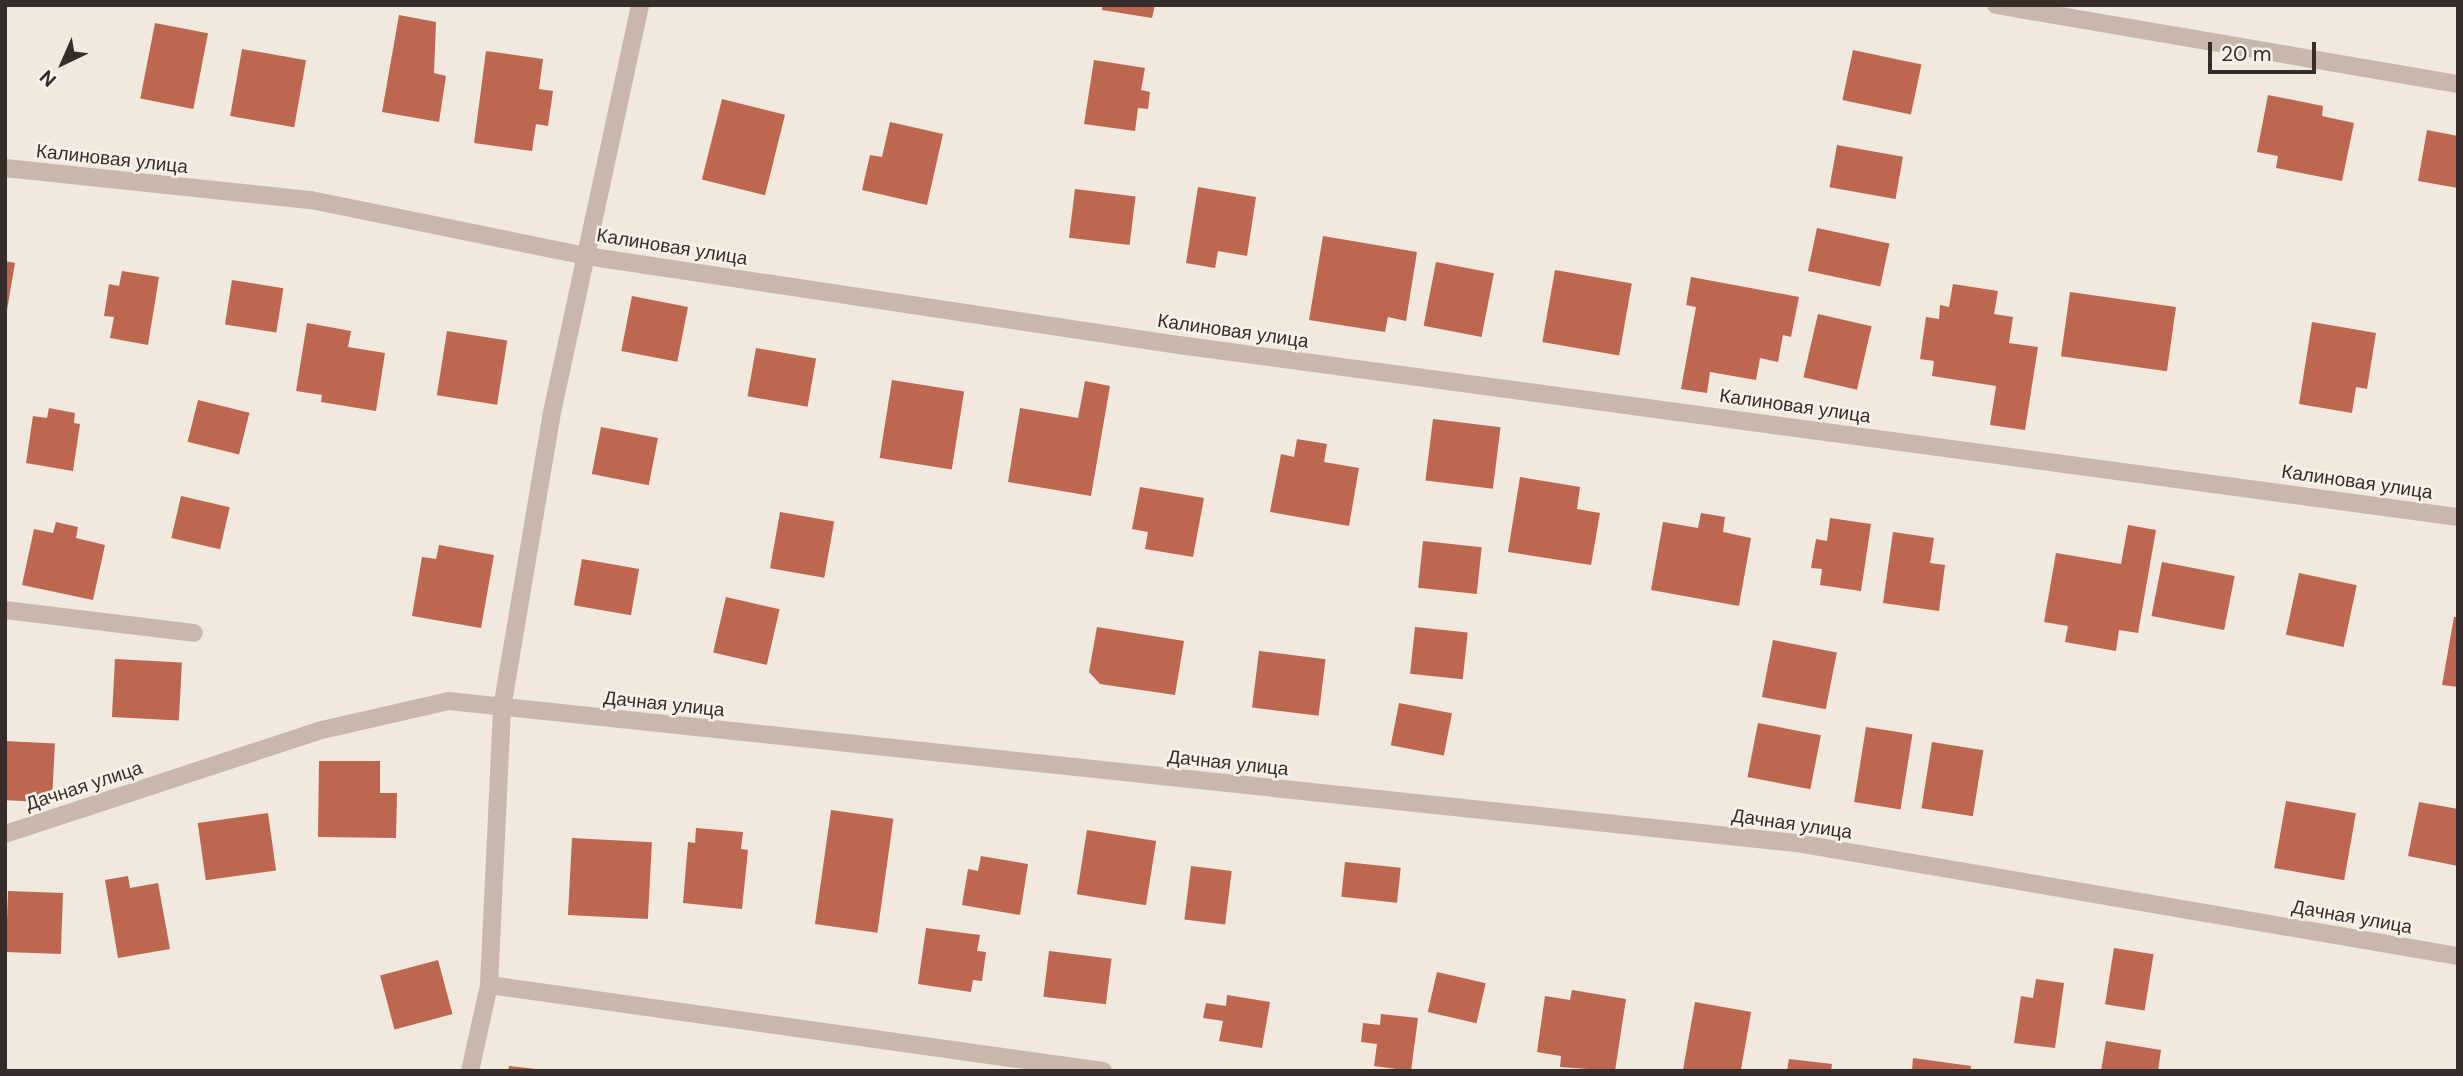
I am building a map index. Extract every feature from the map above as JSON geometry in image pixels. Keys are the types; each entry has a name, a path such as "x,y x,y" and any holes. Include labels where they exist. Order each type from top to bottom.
{"street":[{"path":"470,1071 489,985 502,708 551,417 640,5"},
{"path":"1996,5 2458,84"},
{"name":"Калиновая улица","path":"5,168 311,200 586,256 1179,345 2458,517"},
{"path":"5,610 194,634"},
{"name":"Дачная улица","path":"5,834 322,730 449,701 1796,843 2458,956"},
{"path":"489,985 1103,1071"}],"building":[{"path":"1102,5 1155,5 1152,18 1102,10"},
{"path":"399,15 436,22 434,73 446,76 439,122 382,112"},
{"path":"155,23 208,33 193,109 140,99"},
{"path":"242,49 306,60 294,127 230,116"},
{"path":"1853,50 1921,65 1911,114 1842,100"},
{"path":"486,51 543,59 539,89 553,91 548,126 536,124 532,151 474,143"},
{"path":"1094,60 1145,68 1141,90 1150,92 1148,109 1138,108 1135,131 1084,124"},
{"path":"2268,95 2323,106 2322,116 2354,123 2342,181 2276,168 2278,156 2257,152"},
{"path":"722,99 785,115 765,195 702,180"},
{"path":"890,122 943,134 927,205 862,190 870,155 882,157"},
{"path":"2427,130 2458,136 2458,188 2418,181"},
{"path":"1837,145 1903,157 1896,199 1830,187"},
{"path":"1198,187 1256,197 1247,256 1218,251 1215,268 1186,263"},
{"path":"1075,189 1136,196 1130,245 1069,238"},
{"path":"1817,228 1889,243 1880,286 1808,271"},
{"path":"1323,236 1417,252 1406,321 1388,317 1385,332 1309,320"},
{"path":"5,261 15,263 7,310 5,310"},
{"path":"1436,262 1494,273 1482,337 1424,326"},
{"path":"1555,270 1632,284 1619,355 1542,342"},
{"path":"122,271 159,277 148,345 110,338 114,317 104,316 109,284 119,286"},
{"path":"1691,277 1799,297 1791,337 1783,335 1778,362 1760,358 1756,380 1710,372 1707,393 1681,389 1696,307 1686,305"},
{"path":"232,280 283,288 276,333 225,324"},
{"path":"1953,284 1998,291 1994,314 2013,317 2009,343 2038,347 2025,430 1990,425 1996,386 1932,376 1934,361 1920,359 1926,317 1939,319 1940,305 1949,307"},
{"path":"2070,292 2176,307 2167,371 2061,356"},
{"path":"632,296 688,307 677,362 621,351"},
{"path":"1818,314 1872,326 1857,390 1803,377"},
{"path":"2312,322 2376,333 2367,389 2356,387 2352,413 2299,404"},
{"path":"307,323 351,331 348,347 385,353 376,411 321,402 322,395 296,391"},
{"path":"447,331 507,341 497,405 437,395"},
{"path":"756,348 816,359 808,407 747,396"},
{"path":"892,380 964,391 952,469 880,458"},
{"path":"1085,381 1110,386 1091,496 1008,482 1020,408 1078,418"},
{"path":"198,400 249,413 239,455 188,442"},
{"path":"49,408 75,413 74,423 80,424 73,471 26,463 33,416 47,418"},
{"path":"1433,419 1500,427 1493,489 1425,481"},
{"path":"601,427 658,438 649,485 592,474"},
{"path":"1297,439 1327,444 1324,462 1359,468 1349,526 1270,512 1281,454 1294,457"},
{"path":"1520,477 1580,487 1577,509 1600,513 1591,565 1508,552"},
{"path":"1140,487 1204,498 1193,557 1145,549 1148,532 1132,529"},
{"path":"181,496 230,507 220,549 171,538"},
{"path":"780,512 834,522 824,578 770,568"},
{"path":"1701,513 1725,517 1723,532 1751,538 1739,606 1651,590 1663,522 1698,528"},
{"path":"1830,518 1871,524 1861,591 1820,585 1822,569 1811,568 1816,539 1827,541"},
{"path":"56,522 78,527 76,538 105,545 93,600 22,585 34,529 53,533"},
{"path":"2128,525 2156,530 2138,633 2119,630 2116,651 2065,642 2068,626 2044,622 2056,553 2121,564"},
{"path":"1893,532 1934,538 1930,563 1945,565 1939,611 1883,603"},
{"path":"1423,541 1482,547 1477,594 1418,588"},
{"path":"439,545 494,555 481,628 412,616 422,557 436,559"},
{"path":"582,559 639,569 631,615 574,605"},
{"path":"2162,562 2235,576 2224,630 2152,616"},
{"path":"2299,573 2357,585 2344,647 2286,635"},
{"path":"726,597 780,609 767,665 713,653"},
{"path":"2454,617 2458,617 2458,687 2442,685"},
{"path":"1097,627 1184,641 1175,695 1100,684 1089,672"},
{"path":"1415,627 1468,633 1463,679 1410,674"},
{"path":"1773,640 1837,652 1826,709 1762,697"},
{"path":"1259,651 1326,659 1319,716 1252,708"},
{"path":"115,659 182,663 179,720 112,717"},
{"path":"1399,703 1452,713 1444,756 1391,745"},
{"path":"1758,723 1821,735 1810,789 1748,777"},
{"path":"1866,727 1912,734 1901,809 1854,802"},
{"path":"5,741 55,744 52,803 5,800"},
{"path":"1932,742 1983,750 1973,816 1922,808"},
{"path":"319,761 380,761 380,793 397,793 396,838 318,837"},
{"path":"2286,801 2356,813 2344,880 2274,868"},
{"path":"2419,802 2458,809 2458,866 2408,856"},
{"path":"831,810 893,819 877,933 815,924"},
{"path":"268,813 276,870 206,880 198,823"},
{"path":"696,828 743,832 741,849 748,850 742,909 683,903 688,842 695,843"},
{"path":"1087,830 1156,841 1146,905 1077,894"},
{"path":"572,838 652,842 648,919 568,915"},
{"path":"981,856 1028,864 1020,915 962,905 968,869 978,871"},
{"path":"1345,862 1401,868 1397,903 1341,897"},
{"path":"1191,866 1232,871 1225,925 1184,920"},
{"path":"128,876 130,888 158,883 170,949 118,958 105,880"},
{"path":"8,891 63,893 61,954 6,952"},
{"path":"926,928 980,935 977,951 986,952 982,981 973,980 971,992 918,984"},
{"path":"2114,948 2154,954 2145,1011 2105,1004"},
{"path":"1049,951 1112,959 1106,1004 1043,997"},
{"path":"438,960 452,1014 395,1030 380,976"},
{"path":"1437,972 1486,983 1476,1023 1428,1012"},
{"path":"2036,979 2064,983 2055,1048 2014,1043 2021,996 2033,998"},
{"path":"1572,990 1626,999 1615,1071 1560,1067 1561,1056 1537,1052 1545,996 1570,1000"},
{"path":"1227,995 1270,1002 1262,1048 1219,1041 1223,1021 1203,1018 1206,1003 1226,1006"},
{"path":"1695,1002 1751,1012 1741,1071 1683,1070"},
{"path":"1381,1014 1418,1018 1411,1071 1374,1066 1377,1044 1361,1042 1363,1023 1380,1025"},
{"path":"2106,1041 2161,1050 2158,1071 2101,1071"},
{"path":"1913,1058 1971,1066 1970,1071 1912,1071"},
{"path":"1789,1059 1832,1064 1831,1071 1787,1071"},
{"path":"509,1066 536,1069 536,1071 508,1071"}]}
